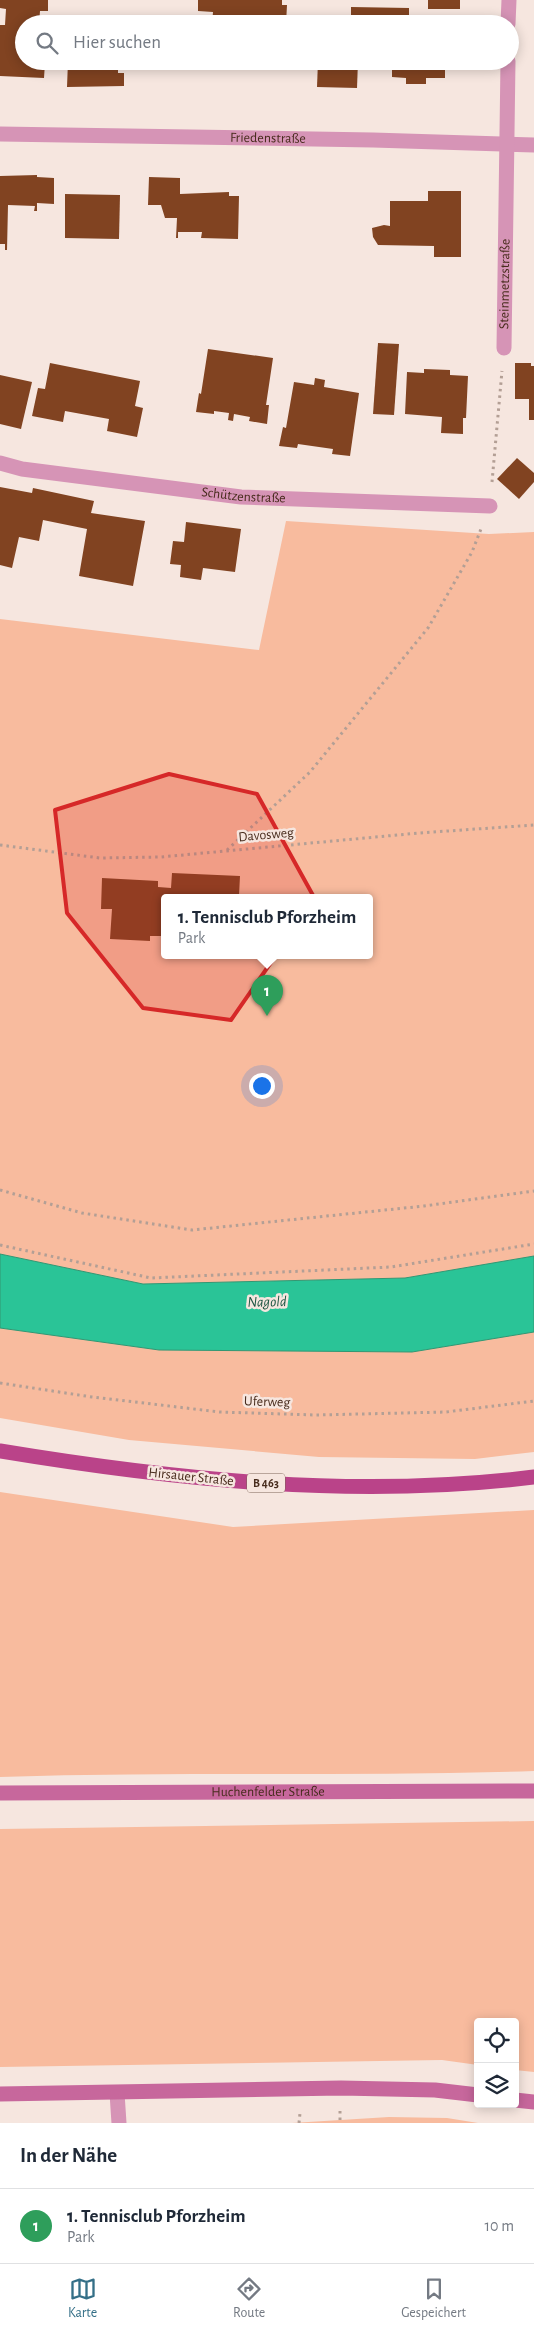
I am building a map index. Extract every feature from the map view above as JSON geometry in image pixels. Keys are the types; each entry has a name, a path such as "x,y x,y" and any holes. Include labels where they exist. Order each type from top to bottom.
{"main road":[{"name":"Hirsauer Straße","path":"0,1450 90,1466 231,1482 407,1485 534,1477"},
{"name":"Huchenfelder Straße","path":"0,1793 534,1791"},
{"path":"0,2094 341,2088 435,2090 474,2095"},
{"path":"519,2100 534,2102"}],"street":[{"path":"508,15 509,0"},
{"name":"Steinmetzstraße","path":"504,348 508,70"},
{"name":"Friedenstraße","path":"0,134 373,140 534,145"},
{"name":"Schützenstraße","path":"0,463 22,469 241,497 490,506"},
{"path":"117,2092 119,2123"}],"path":[{"name":"Steinmetzstraße","path":"490,506 504,348"},
{"path":"227,850 310,772 428,628 472,552"},
{"name":"Davosweg","path":"0,846 100,858 161,857 419,833 534,825"},
{"path":"0,1190 82,1212 192,1230 424,1206 534,1191"},
{"path":"0,1245 151,1278 391,1267 534,1244"},
{"name":"Uferweg","path":"0,1383 92,1397 240,1413 316,1415 446,1412 534,1401"},
{"path":"340,2115 340,2123"}],"highlighted area":[{"path":"169,774 257,794 315,899 231,1020 143,1008 67,913 55,810"}],"shaded area":[{"path":"286,521 489,534 534,532 534,1256 405,1278 143,1284 0,1254 0,619 259,650"},
{"path":"0,1328 159,1350 412,1352 534,1332 534,1452 475,1459 319,1457 129,1440 0,1418"},
{"path":"0,1492 233,1527 534,1510 534,1771 0,1777"},
{"path":"534,1821 534,2072 519,2070 519,2018 474,2018 474,2064 442,2060 0,2067 0,1829"},
{"path":"389,2117 447,2118 478,2123 292,2123"}],"water":[{"name":"Nagold","path":"0,1254 143,1284 405,1278 534,1256 534,1332 412,1352 159,1350 0,1328"}],"building":[{"path":"0,0 48,0 48,11 40,11 40,15 15,15 15,70 45,70 44,78 0,76 0,25 5,25 6,9 0,8"},
{"path":"198,0 282,0 282,5 287,5 286,15 213,15 213,12 198,11"},
{"path":"428,0 460,0 460,9 428,9"},
{"path":"351,7 409,8 409,15 351,15"},
{"path":"68,70 118,70 118,73 124,73 124,86 67,87"},
{"path":"318,70 358,70 357,88 317,87"},
{"path":"392,70 445,70 445,78 426,78 426,84 406,84 406,78 392,77"},
{"path":"37,175 37,177 54,178 54,204 37,203 37,211 34,211 35,206 8,205 7,250 5,250 5,244 0,244 0,176"},
{"path":"149,177 180,178 180,194 229,192 229,196 239,196 238,239 201,238 202,232 178,232 178,238 176,238 177,218 165,218 161,205 148,205"},
{"path":"428,191 461,191 461,257 434,257 434,246 378,245 373,237 372,228 384,225 390,226 390,201 428,201"},
{"path":"65,194 120,195 119,239 65,238"},
{"path":"378,343 399,344 394,415 373,414"},
{"path":"208,349 273,358 266,405 269,405 267,424 249,421 250,417 234,414 233,421 228,420 229,413 214,411 214,414 196,412 199,393 201,394"},
{"path":"50,363 140,381 135,406 143,408 137,437 107,431 109,419 65,411 63,422 32,416 38,388 45,389"},
{"path":"515,363 531,363 531,366 534,366 534,420 529,420 529,399 515,399"},
{"path":"424,369 450,370 450,375 468,376 466,418 463,418 463,434 441,433 442,417 405,414 407,372 424,373"},
{"path":"0,375 32,382 21,429 0,424"},
{"path":"315,378 325,380 324,387 359,393 350,456 332,454 333,449 298,444 297,448 279,446 283,427 286,428 294,382 314,385"},
{"path":"517,458 534,473 534,482 519,499 497,479"},
{"path":"0,487 32,493 33,488 94,501 91,513 145,521 133,586 79,576 87,529 43,520 39,541 19,537 12,568 0,565"},
{"path":"186,522 241,529 235,572 203,568 201,580 180,577 181,565 170,564 173,541 184,542"},
{"path":"172,873 240,876 239,894 161,894 161,936 150,936 150,941 110,939 112,909 101,909 102,878 158,881 158,887 171,888"}],"place":[{"name":"1. Tennisclub Pforzheim","path":"267,1016"}]}
